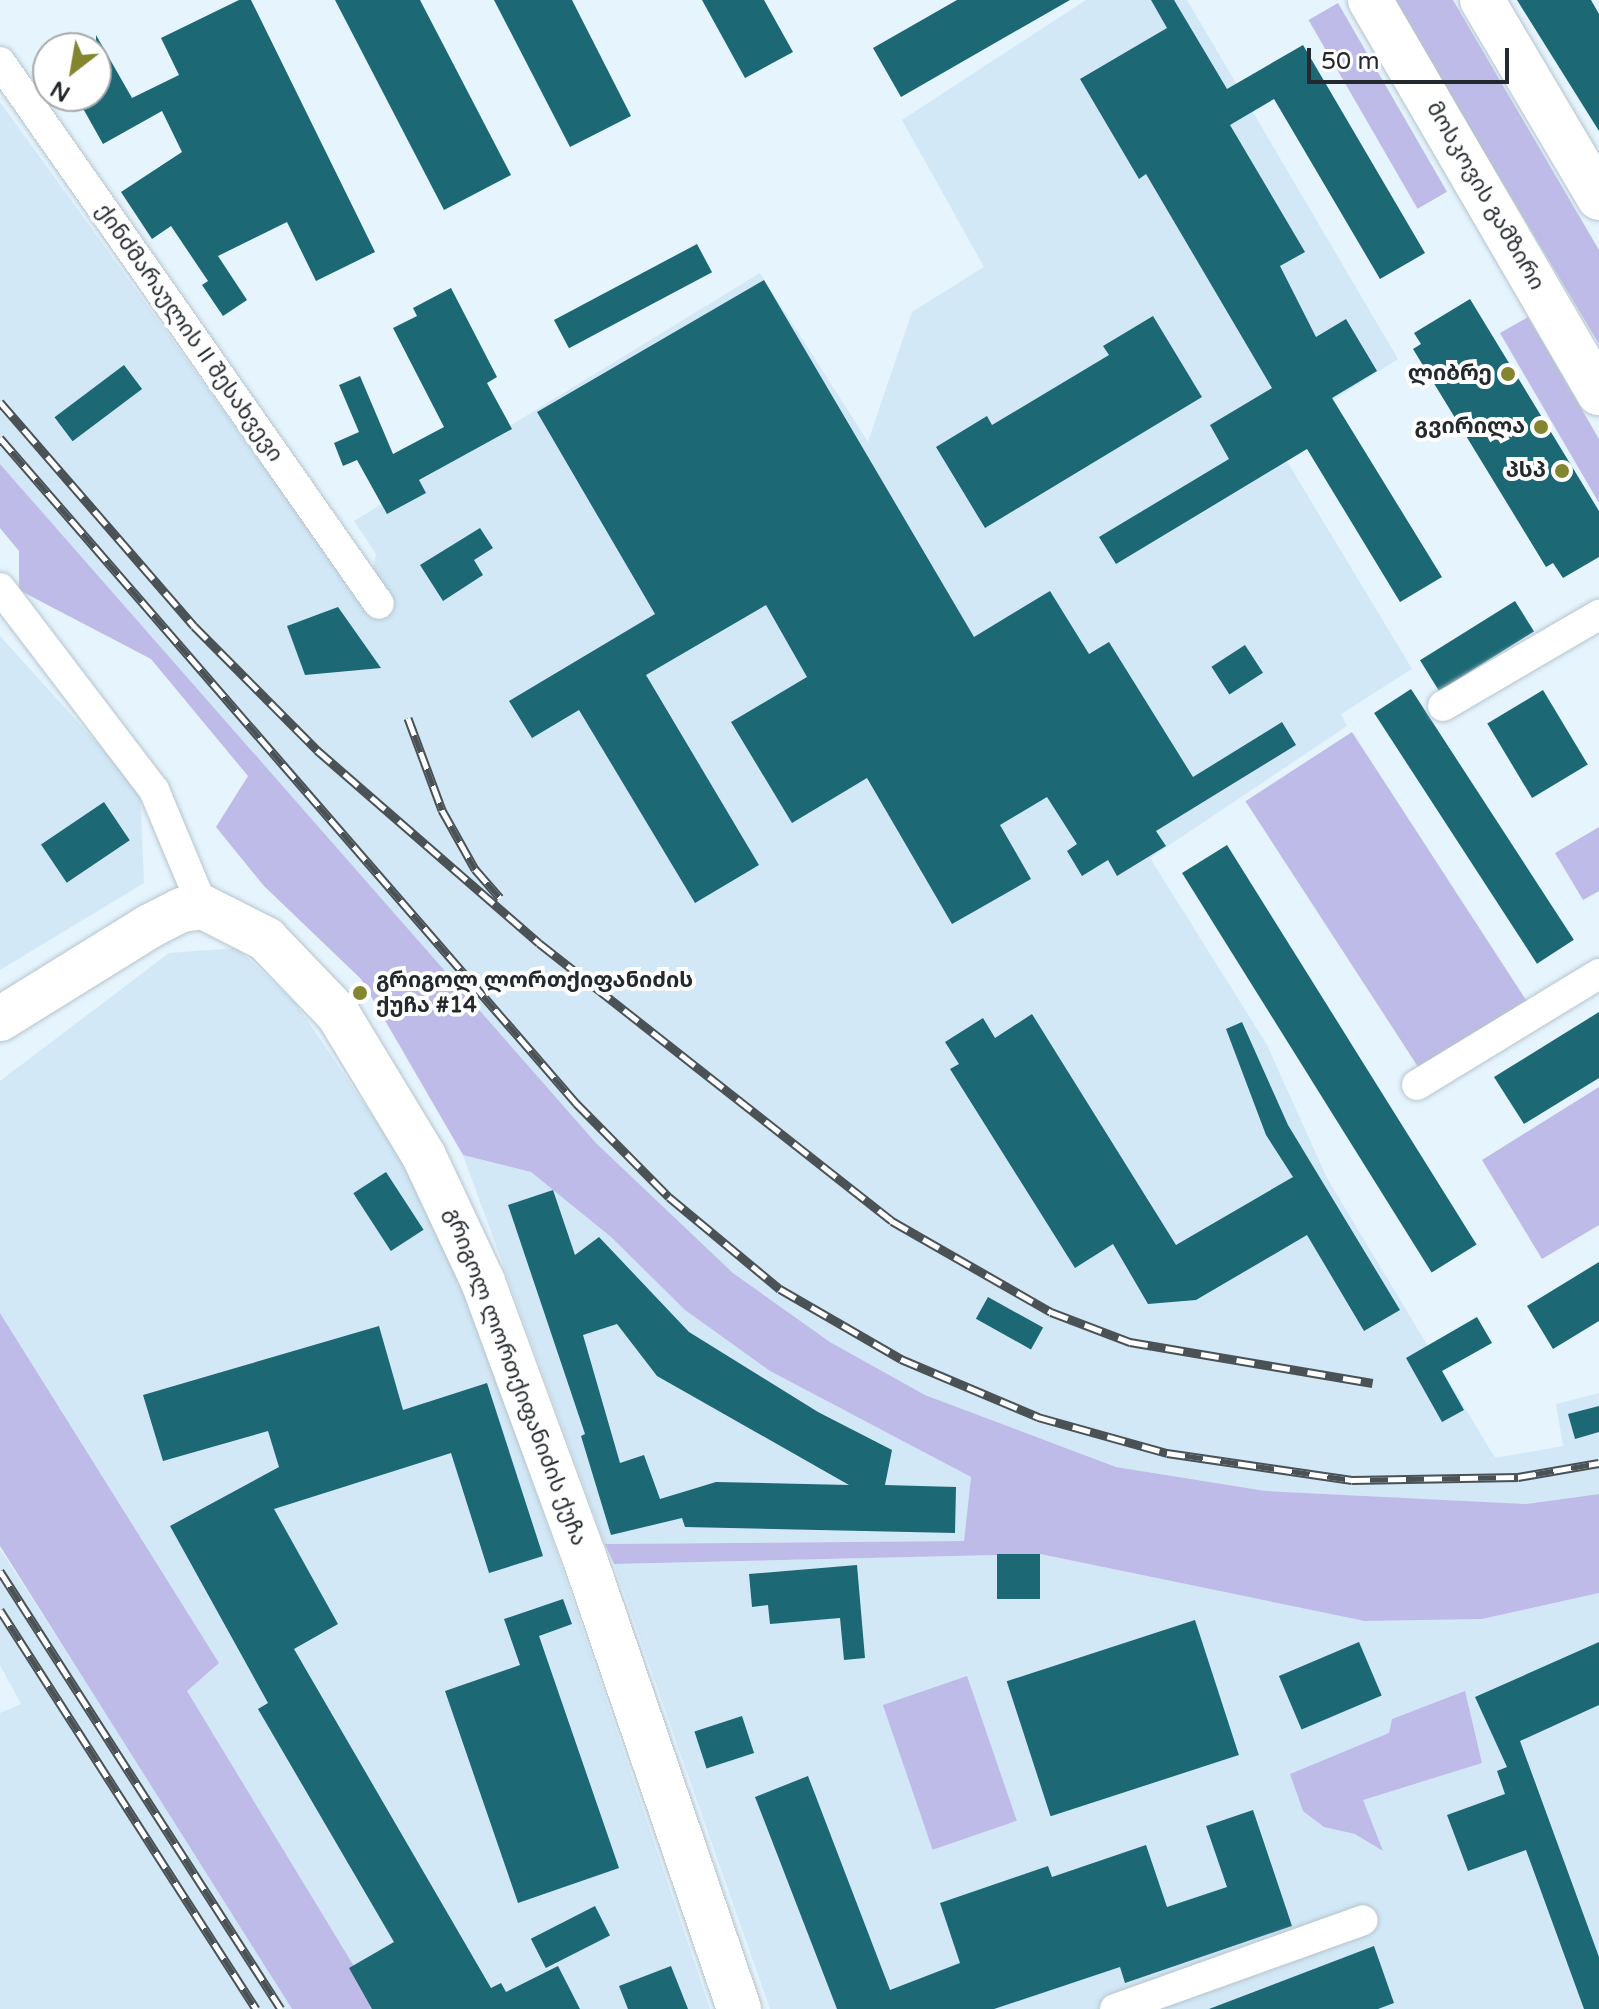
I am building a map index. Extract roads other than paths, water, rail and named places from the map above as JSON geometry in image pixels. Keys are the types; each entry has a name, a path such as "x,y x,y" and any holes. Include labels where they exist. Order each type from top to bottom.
{"street":[{"name":"მოსკოვის გამზირი","path":"1370,0 1599,393"},
{"path":"1482,0 1599,198"},
{"name":"ქინძმარაულის II შესახვევი","path":"0,62 379,604"},
{"path":"0,588 154,790 203,907 182,910 150,926 0,1019"},
{"path":"1443,706 1599,615"},
{"name":"გრიგოლ ლორთქიფანიძის ქუჩა","path":"203,907 266,939 338,1014 456,1220 541,1435 739,2009"},
{"path":"1417,1085 1599,974"},
{"path":"1115,2009 1363,1920"}],"railway":[{"path":"0,402 194,626 317,750 539,943 892,1221 1051,1312 1130,1342 1373,1383"},
{"path":"0,438 576,1103 669,1197 780,1289 901,1359 1038,1417 1167,1453 1352,1480 1518,1477 1599,1463"},
{"path":"408,718 442,810 475,869 500,898"},
{"path":"0,1571 281,2009"},
{"path":"0,1610 256,2009"}],"place":[{"name":"ლიბრე","path":"1508,374"},
{"name":"გვირილა","path":"1541,427"},
{"name":"პსპ","path":"1562,471"},
{"name":"გრიგოლ ლორთქიფანიძის ქუჩა #14","path":"360,993"}]}
